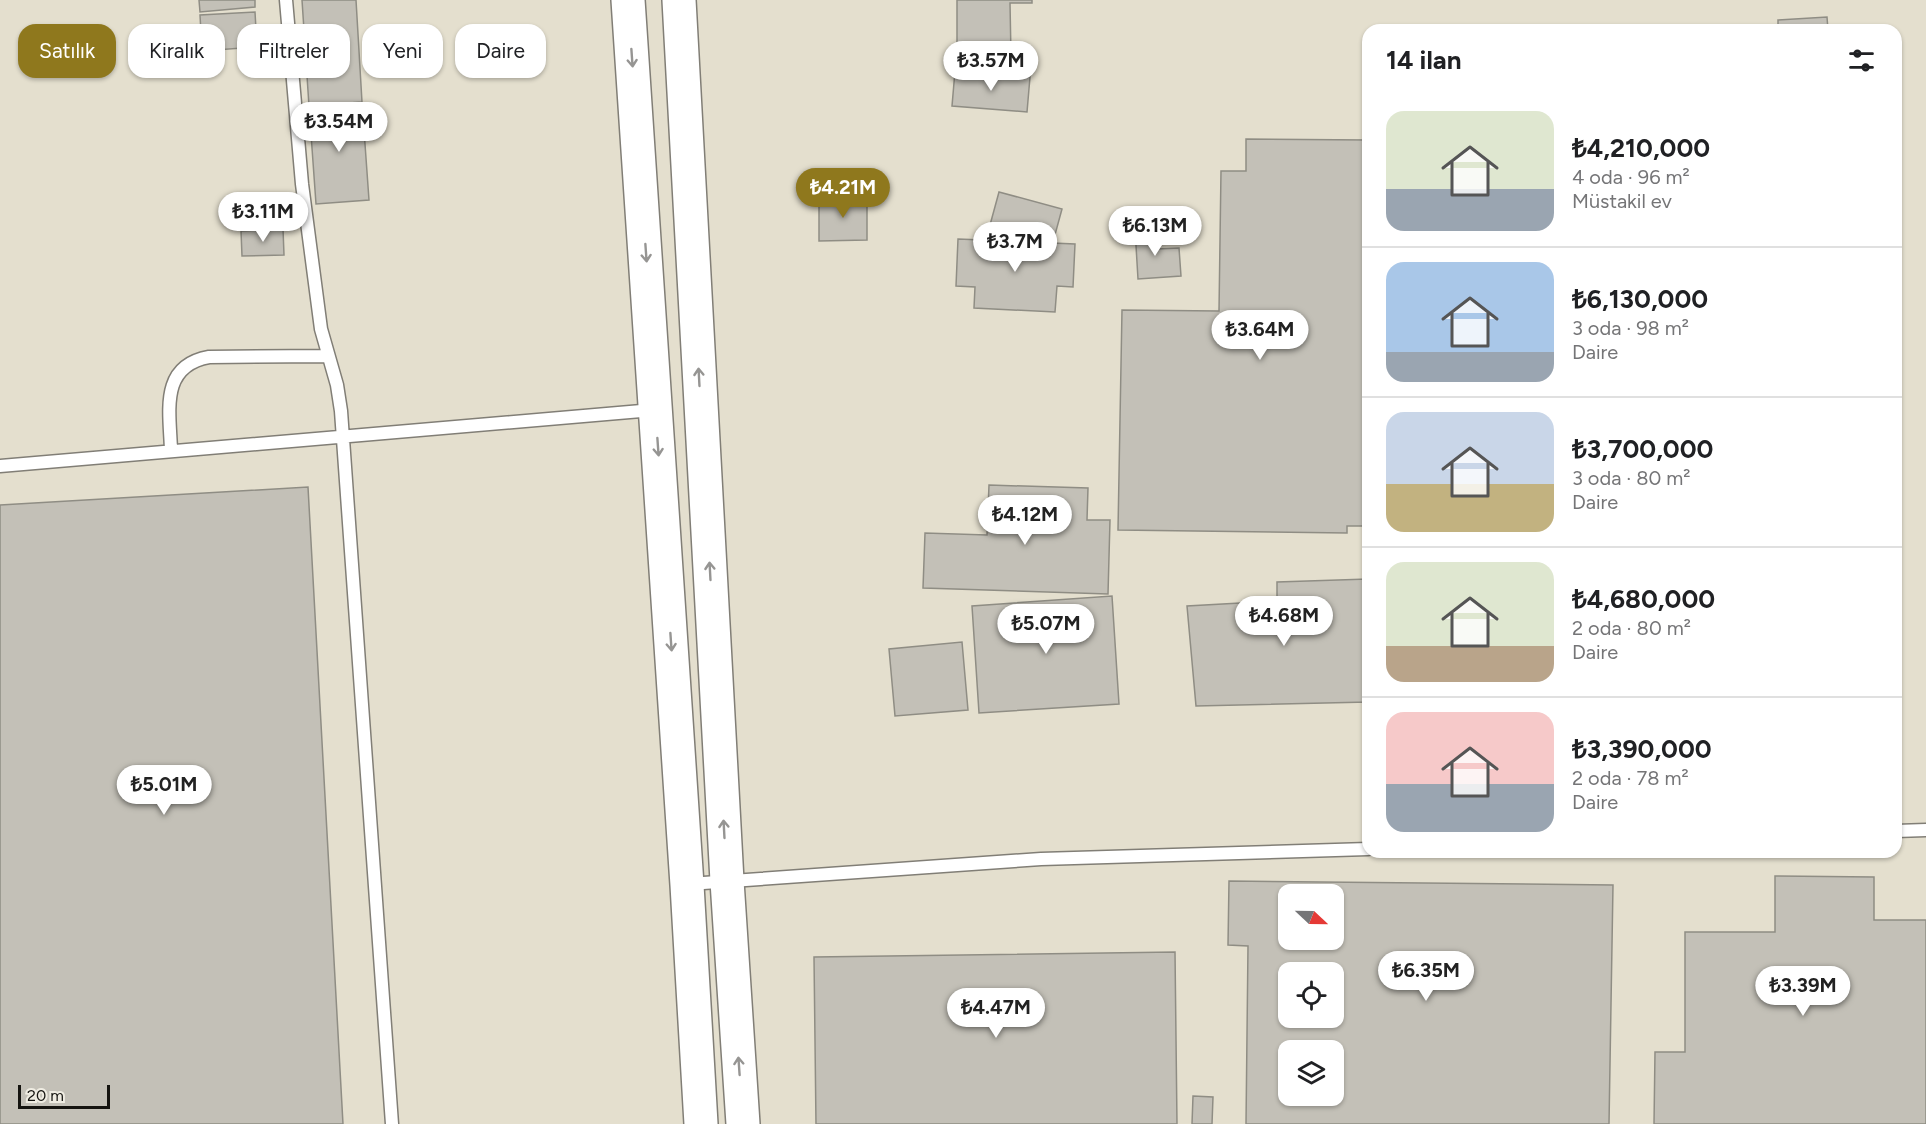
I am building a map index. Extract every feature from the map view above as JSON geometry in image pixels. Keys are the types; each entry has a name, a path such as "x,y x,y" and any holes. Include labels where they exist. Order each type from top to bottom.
{"street":[{"path":"628,0 701,1124"},
{"path":"679,0 727,881 743,1124"}],"lane":[{"path":"286,0 302,184 321,329 341,411 392,1124"},
{"path":"171,451 170,394 178,373 187,365 198,359 209,357 328,356"},
{"path":"0,466 656,410"},
{"path":"1902,831 1926,830"},
{"path":"687,885 1041,860 1362,849"}],"shaded area":[{"path":"0,0 1926,0 1926,1124 0,1124"}],"building":[{"path":"199,0 255,0 255,7 200,12"},
{"path":"302,0 356,0 362,102 309,106 307,78 350,78 350,24 304,24"},
{"path":"957,0 1032,0 1032,3 1010,3 1011,56 957,57"},
{"path":"255,12 256,24 237,24 237,48 225,49 225,24 200,24 200,15"},
{"path":"1827,17 1828,24 1778,24 1778,20"},
{"path":"955,71 1030,77 1027,112 952,106"},
{"path":"362,102 369,200 316,204 309,106"},
{"path":"1246,139 1362,140 1362,526 1347,526 1347,533 1118,530 1122,310 1219,311 1221,171 1246,171"},
{"path":"999,192 1062,209 1053,242 990,225"},
{"path":"867,198 867,240 819,241 819,199"},
{"path":"1155,228 1157,249 1179,248 1181,276 1138,279 1135,229"},
{"path":"283,229 284,255 242,256 241,231"},
{"path":"958,239 1075,244 1073,287 1057,286 1055,312 974,308 975,287 956,286"},
{"path":"989,485 1088,488 1087,520 1110,520 1108,594 923,588 925,533 987,535"},
{"path":"308,487 343,1124 0,1124 0,505"},
{"path":"1362,579 1362,702 1196,706 1187,606 1277,601 1277,582"},
{"path":"1112,596 1119,704 979,713 972,606"},
{"path":"962,642 968,710 895,716 889,649"},
{"path":"1775,876 1874,877 1874,920 1926,920 1926,1124 1654,1124 1655,1052 1685,1052 1685,932 1775,932"},
{"path":"1229,881 1613,885 1609,1124 1246,1124 1248,946 1228,945"},
{"path":"1175,952 1177,1124 816,1124 814,957"},
{"path":"1193,1096 1213,1097 1212,1124 1192,1124"}]}
